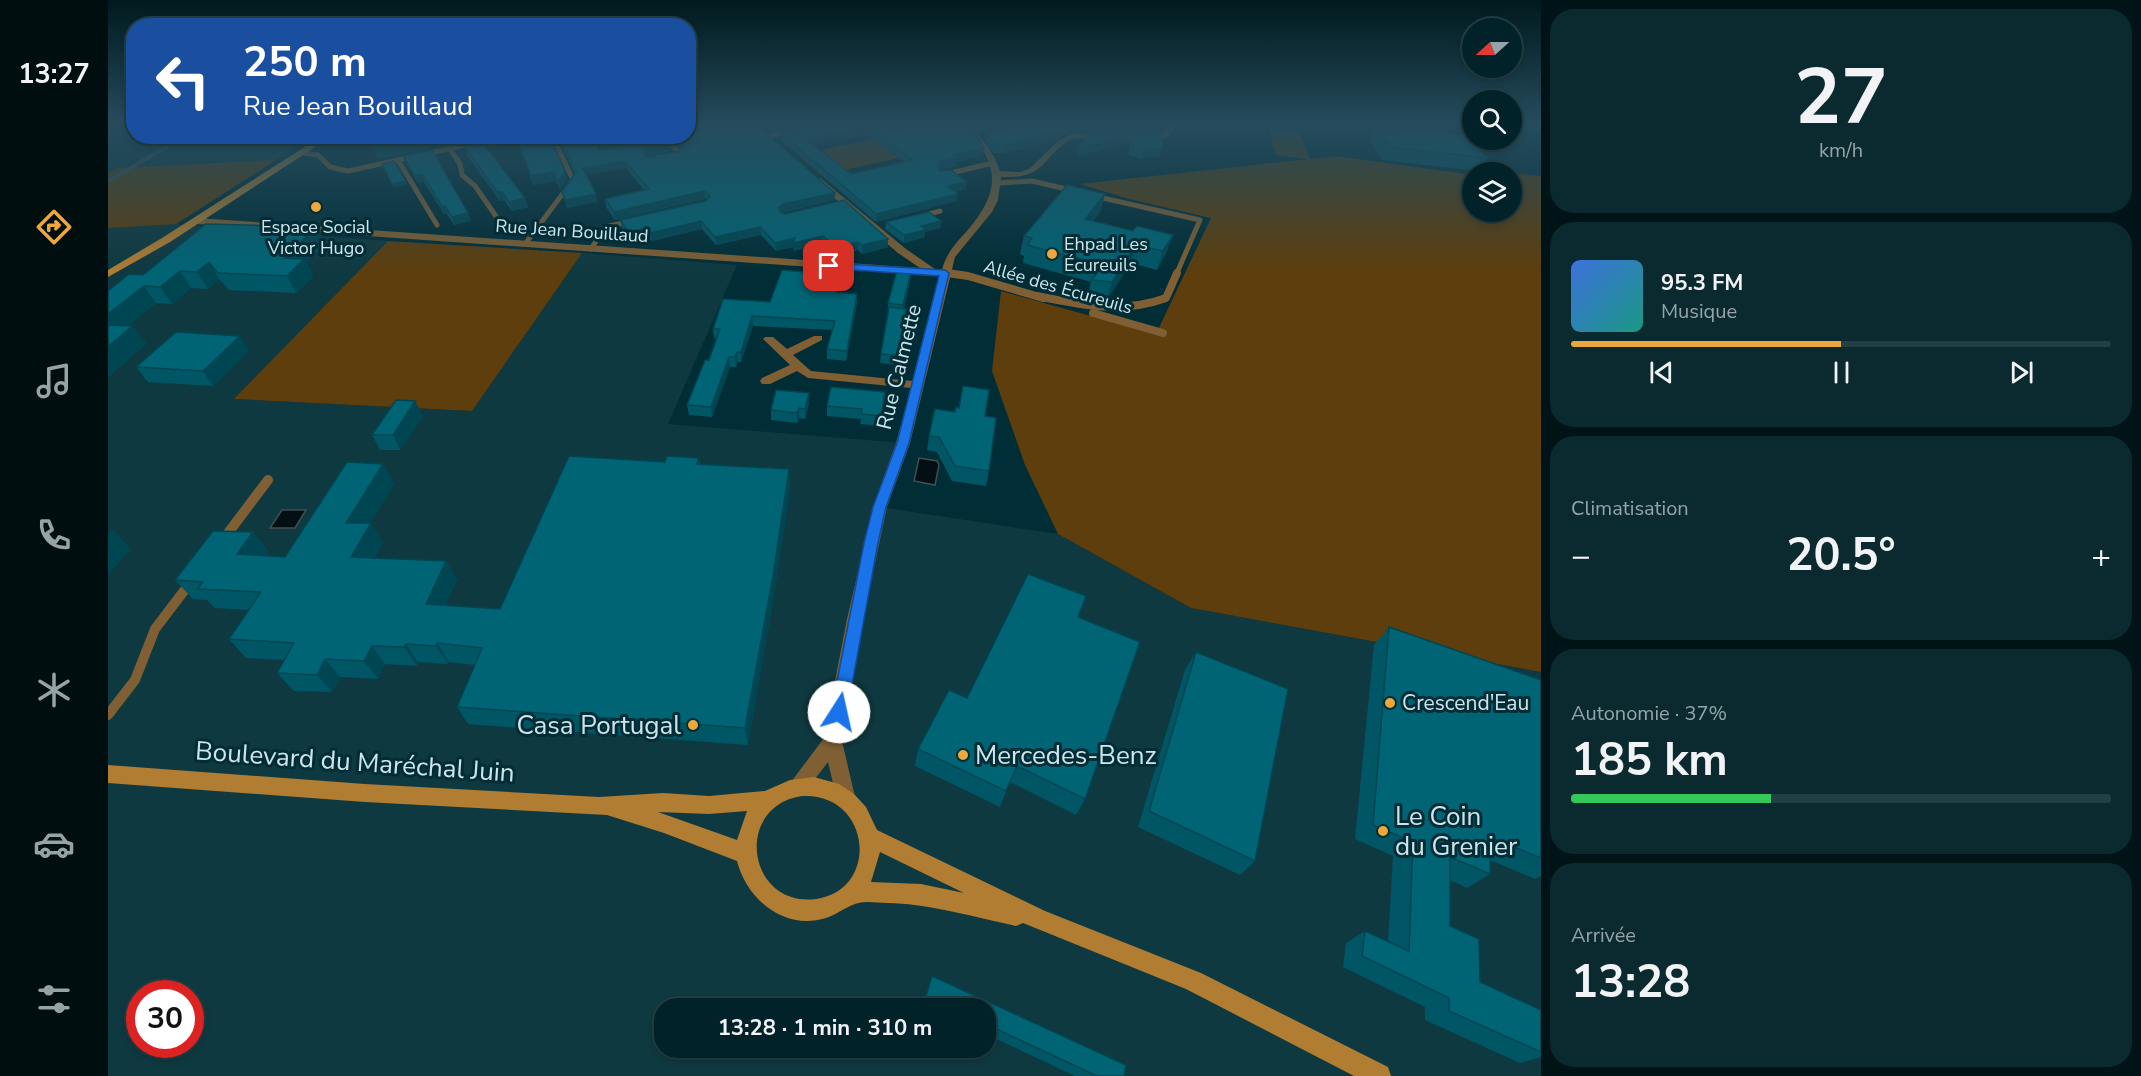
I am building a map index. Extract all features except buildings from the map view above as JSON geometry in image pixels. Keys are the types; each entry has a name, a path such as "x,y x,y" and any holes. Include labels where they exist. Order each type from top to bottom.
{"main road":[{"path":"108,274 271,174"},
{"name":"Boulevard du Maréchal Juin","path":"108,774 365,794 599,806 663,802 709,805 768,800"},
{"path":"814,785 830,789 845,797 865,822 870,837 870,857 864,875 852,891 837,903 819,909 800,910 781,904 764,892 751,874 746,854 748,834 755,815 768,800 782,791 798,786 814,785"},
{"name":"Boulevard du Maréchal Juin","path":"599,806 664,823 746,854"},
{"path":"870,837 1039,920 1193,981 1375,1075"},
{"path":"852,891 921,895 1039,920"}],"street":[{"path":"813,174 840,204 874,227 902,251 940,273"},
{"path":"996,174 997,179 1018,174"},
{"name":"Rue Calmette","path":"845,797 833,741 871,543 880,507 903,443 940,273 995,200 997,179"},
{"name":"Rue Jean Bouillaud","path":"197,221 940,273"},
{"path":"785,354 818,338"},
{"path":"769,339 808,374 917,385"},
{"path":"766,381 797,366"},
{"name":"Rue Calmette","path":"798,786 833,741"}],"lane":[{"path":"407,174 437,225"},
{"path":"462,174 475,186 500,222"},
{"path":"525,244 573,180 570,174"},
{"path":"997,179 1032,181 1200,220 1166,298 1152,305 1120,310 1102,309 1037,296"},
{"path":"918,217 940,211"},
{"path":"591,249 605,227 639,219"},
{"path":"874,227 885,225"},
{"name":"Allée des Écureuils","path":"940,273 968,276 1163,333"},
{"path":"212,554 268,480"},
{"path":"108,715 135,680 155,628 198,573"}],"shaded area":[{"path":"108,174 254,174 177,224 388,241 235,399 472,411 582,253 737,265 668,424 903,443 880,507 1058,534 1191,608 1541,672 1541,1076 108,1076"},
{"path":"108,174 254,174 176,224 108,228"},
{"path":"1170,174 1462,174 1462,222 1522,222 1522,174 1541,176 1541,672 1191,608 1058,534 1025,465 992,371 1001,291 1156,334 1211,218 1129,199 1080,184"},
{"path":"388,241 582,253 472,411 234,399"},
{"path":"919,458 937,461 939,465 935,485 914,481"},
{"path":"282,510 306,510 295,528 270,528"}],"waterway":[{"path":"108,181 120,174"}],"place":[{"name":"Espace Social Victor Hugo","path":"316,207"},
{"name":"Ehpad Les Écureuils","path":"1052,254"},
{"name":"Crescend'Eau","path":"1390,703"},
{"name":"Casa Portugal","path":"693,725"},
{"name":"Mercedes-Benz","path":"963,755"},
{"name":"Le Coin du Grenier","path":"1383,831"}],"route":[{"path":"829,266 945,273 903,443 880,507 871,543 839,712"}]}
